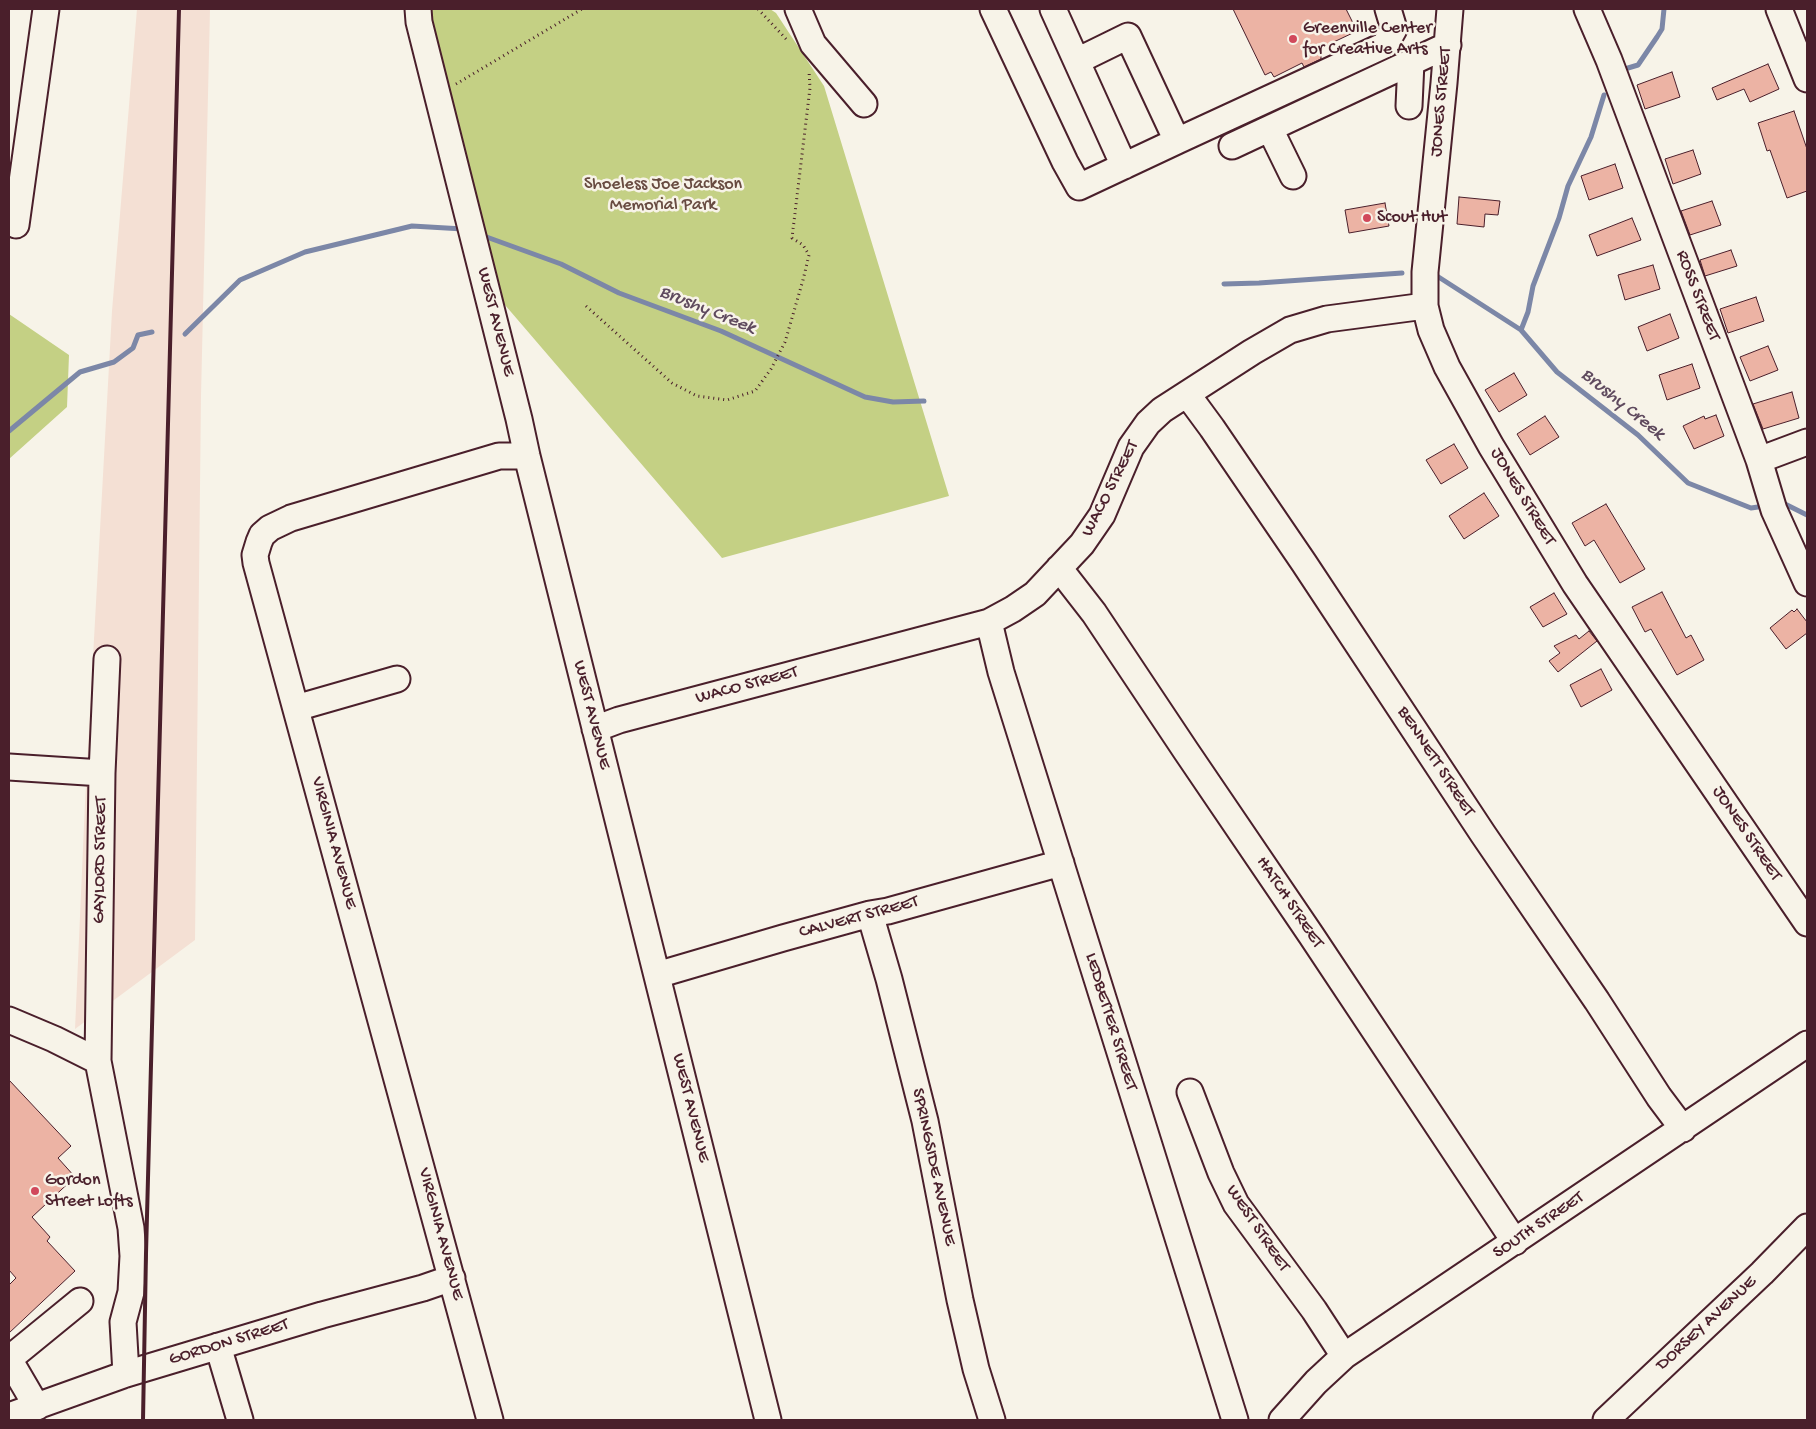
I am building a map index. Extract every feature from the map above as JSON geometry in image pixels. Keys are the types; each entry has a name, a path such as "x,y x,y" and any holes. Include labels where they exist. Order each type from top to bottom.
{"street":[{"path":"18,225 46,9"},
{"name":"WEST AVENUE","path":"418,9 527,456 768,1420"},
{"path":"798,9 813,44 864,104"},
{"path":"992,9 1079,187 1385,45 1394,29 1388,9"},
{"path":"1052,9 1124,166"},
{"name":"JONES STREET","path":"1450,9 1425,272 1425,306 1431,330 1447,367 1491,446 1575,584 1807,923"},
{"name":"ROSS STREET","path":"1587,9 1609,60 1759,460 1770,498 1807,583"},
{"path":"1779,9 1807,79"},
{"path":"1077,61 1128,36 1177,141"},
{"path":"1232,146 1448,45"},
{"path":"1409,106 1411,62"},
{"path":"1270,129 1293,176"},
{"name":"WACO STREET","path":"595,729 619,720 988,622 1013,609 1035,594 1092,532 1102,515 1124,460 1140,433 1162,410 1290,330 1326,319 1425,306"},
{"name":"BENNETT STREET","path":"1187,394 1304,563 1482,834 1597,1001 1659,1097 1683,1129"},
{"path":"1759,460 1807,442"},
{"name":"VIRGINIA AVENUE","path":"490,1420 255,555 262,535 270,528 292,518 461,466 499,456 527,456"},
{"name":"HATCH STREET","path":"1060,568 1094,613 1515,1242"},
{"name":"LEDBETTER STREET","path":"988,622 1001,672 1235,1420"},
{"name":"GAYLORD STREET","path":"107,659 102,773 98,1061 131,1228 133,1256 131,1292 123,1322 126,1374"},
{"path":"296,708 397,680"},
{"path":"9,767 102,773"},
{"name":"CALVERT STREET","path":"657,975 783,938 1061,863"},
{"name":"SPRINGSIDE AVENUE","path":"870,914 925,1122 960,1300 976,1369 992,1420"},
{"path":"9,1020 54,1039 98,1061"},
{"name":"SOUTH STREET","path":"1282,1420 1316,1382 1344,1356 1807,1044"},
{"name":"WEST STREET","path":"1190,1092 1221,1173 1236,1204 1314,1310 1344,1356"},
{"name":"DORSEY AVENUE","path":"1606,1420 1762,1273 1807,1227"},
{"name":"GORDON STREET","path":"9,1416 126,1374 452,1278"},
{"path":"37,1407 9,1359 80,1301"},
{"path":"218,1346 240,1420"}],"path":[{"path":"452,86 582,9"},
{"path":"758,9 782,34 793,49"},
{"path":"586,306 672,383 697,396 727,400 755,391 771,369 785,342 809,255 803,245 792,238 810,88 809,71 804,64"}],"shaded area":[{"path":"137,9 210,9 201,396 195,940 75,1029 85,803 112,311"}],"green space":[{"name":"Shoeless Joe Jackson Memorial Park","path":"425,9 770,9 776,13 824,86 949,496 722,558 499,298"},
{"path":"9,314 69,355 67,407 9,459"}],"building":[{"name":"Greenville Center for Creative Arts","path":"1233,9 1346,9 1357,31 1321,48 1321,59 1304,67 1302,63 1274,77 1271,72 1265,75"},
{"path":"1768,64 1779,89 1750,102 1744,89 1717,100 1712,88"},
{"path":"1672,72 1680,97 1645,109 1637,85"},
{"path":"1794,111 1807,149 1807,191 1787,198 1770,150 1767,151 1758,123"},
{"path":"1693,150 1701,174 1673,184 1665,159"},
{"path":"1615,164 1623,188 1589,200 1581,176"},
{"path":"1459,197 1500,201 1498,215 1485,214 1484,227 1457,224"},
{"path":"1712,201 1721,225 1690,235 1681,211"},
{"name":"Scout Hut","path":"1385,203 1389,226 1349,233 1345,210"},
{"path":"1632,218 1641,240 1597,256 1589,235"},
{"path":"1731,250 1737,266 1705,276 1700,260"},
{"path":"1653,265 1660,289 1625,300 1618,275"},
{"path":"1756,297 1764,321 1728,333 1720,309"},
{"path":"1670,314 1679,338 1647,351 1638,327"},
{"path":"1768,346 1778,370 1750,381 1740,357"},
{"path":"1692,364 1700,388 1667,400 1659,375"},
{"path":"1514,373 1527,395 1499,412 1485,390"},
{"path":"1792,392 1799,418 1763,429 1753,404"},
{"path":"1716,415 1724,436 1694,449 1683,426 1704,416 1705,419"},
{"path":"1545,416 1559,437 1530,455 1517,434"},
{"path":"1454,444 1468,468 1441,484 1426,460"},
{"path":"1484,493 1499,516 1464,539 1449,516"},
{"path":"1606,504 1645,569 1620,583 1594,540 1585,546 1572,523"},
{"path":"1662,592 1686,638 1691,635 1704,660 1677,675 1651,629 1645,632 1632,607"},
{"path":"1554,593 1567,614 1543,627 1530,607"},
{"path":"1797,609 1807,622 1807,633 1786,649 1770,628 1792,610 1794,612"},
{"path":"1589,631 1597,641 1558,672 1549,661 1560,653 1554,646 1576,635 1579,639"},
{"path":"1601,669 1612,690 1581,707 1570,685"},
{"name":"Gordon Street Lofts","path":"9,1080 71,1146 58,1158 75,1177 32,1217 50,1237 47,1241 75,1271 9,1333 9,1285 16,1278 9,1270"}],"waterway":[{"path":"1628,68 1638,65 1662,29 1664,9"},
{"path":"1521,330 1528,312 1533,286 1559,218 1568,186 1591,137 1604,95"},
{"name":"Brushy Creek","path":"185,334 240,280 305,252 412,226 463,229"},
{"name":"Brushy Creek","path":"481,235 561,264 619,293 721,331 865,397 893,402 924,401"},
{"name":"Brushy Creek","path":"1224,284 1402,273"},
{"name":"Brushy Creek","path":"1437,276 1521,330 1557,372 1638,435 1688,483 1751,508 1765,506"},
{"name":"Brushy Creek","path":"9,431 80,372 114,362 133,348 138,335 152,332"},
{"name":"Brushy Creek","path":"1779,505 1785,504 1807,515"}],"railway":[{"path":"143,1420 179,9"}],"place":[{"name":"Greenville Center for Creative Arts","path":"1293,39"},
{"name":"Scout Hut","path":"1367,218"},
{"name":"Gordon Street Lofts","path":"35,1191"}]}
